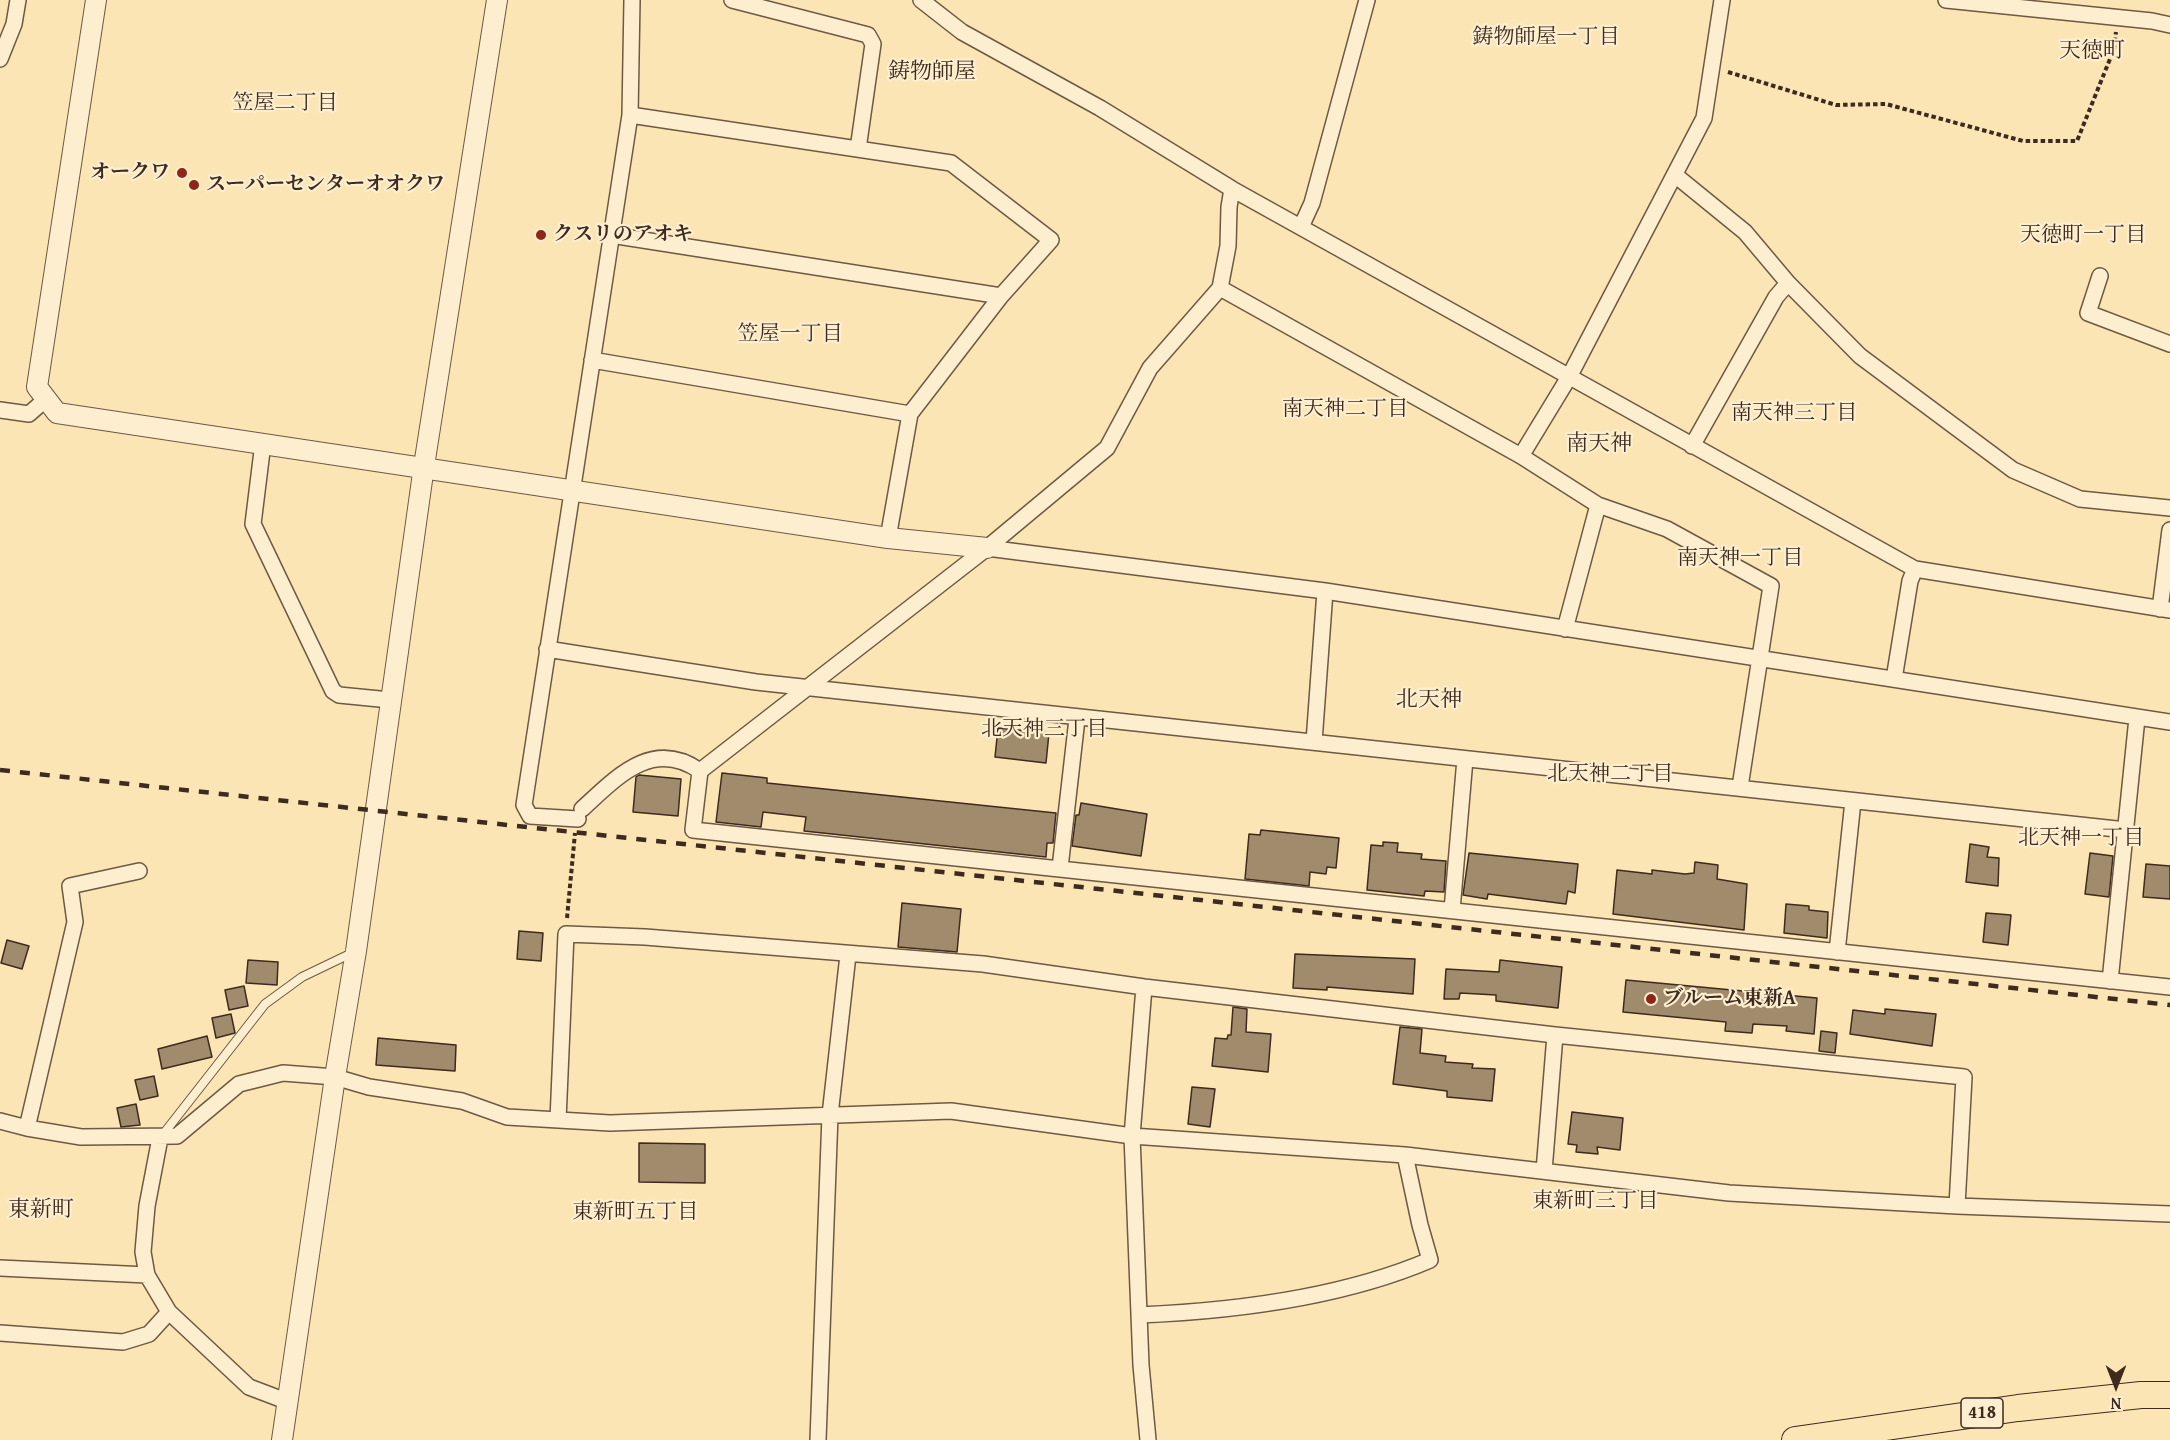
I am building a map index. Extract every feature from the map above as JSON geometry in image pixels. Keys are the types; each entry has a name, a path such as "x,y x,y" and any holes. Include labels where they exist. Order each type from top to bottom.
{"highway":[{"name":"418","path":"1795,1440 2018,1408 2141,1395 2170,1395"}],"street":[{"path":"0,59 14,24 18,0"},
{"path":"96,0 37,387 57,413 424,466 888,538 987,548 1324,591 1757,660 2170,722"},
{"path":"287,1438 286,1401 356,951 424,466 497,0"},
{"path":"632,0 630,115 524,805 530,816 580,814 624,770 657,759 686,761 699,771"},
{"path":"732,0 868,35 873,44 858,149"},
{"path":"921,0 962,32 1100,108 1232,189 1915,569 2165,610 2170,530"},
{"path":"1300,227 1312,203 1367,0"},
{"path":"1521,456 1569,377 1704,118 1722,0"},
{"path":"1946,0 2170,25"},
{"path":"630,115 951,163 1051,240 1001,296 910,414 888,538"},
{"path":"1675,175 1745,232 1788,283 1860,356 2013,470 2079,499 2170,508"},
{"path":"1232,189 1228,246 1220,288 1150,368 1107,448 987,548 699,771 693,830 2170,987"},
{"path":"611,236 1001,296"},
{"path":"2100,276 2088,313 2170,344"},
{"path":"1692,446 1776,297 1788,283"},
{"path":"1220,288 1521,456 1598,505 1667,529 1771,586 1757,660 1740,787"},
{"path":"592,360 910,414"},
{"path":"0,410 29,414 46,399"},
{"path":"263,443 253,524 333,691 339,695 390,700"},
{"path":"1565,629 1598,505"},
{"path":"1894,679 1910,581 1915,569"},
{"path":"1314,742 1324,591"},
{"path":"547,649 756,682 1077,719 1740,787 2127,830"},
{"path":"2110,981 2137,718"},
{"path":"1060,868 1077,719"},
{"path":"1452,910 1465,759"},
{"path":"1837,952 1853,801"},
{"path":"27,1128 75,922 70,886 139,871"},
{"path":"558,1120 566,934 645,937 983,964 1144,987 1555,1035 1965,1077 1957,1206"},
{"path":"818,1440 830,1183 830,1115 848,955"},
{"path":"1144,987 1132,1136 1139,1315 1148,1440"},
{"path":"1544,1171 1555,1035"},
{"path":"0,1121 81,1137 160,1138 177,1136 239,1084 283,1073 335,1077 369,1087 462,1101 507,1117 610,1123 951,1111 1132,1136 1405,1155 1729,1193 1957,1206 2170,1214"},
{"path":"160,1138 147,1206 143,1252 147,1275 169,1311 249,1387 286,1401"},
{"path":"1139,1315 1178,1313 1293,1298 1352,1285 1430,1260 1405,1155"},
{"path":"0,1268 147,1275"},
{"path":"0,1334 123,1342 149,1334 169,1311"}],"lane":[{"path":"160,1138 265,1005 302,977 356,951"}],"path":[{"path":"1712,67 1836,105 1886,104 2023,141 2077,141 2114,49 2118,19"},
{"path":"566,934 580,814"}],"building":[{"path":"998,728 1049,733 1046,763 995,757"},
{"path":"722,773 767,778 767,783 1056,813 1053,843 1047,843 1046,857 804,831 806,817 763,812 761,827 716,822"},
{"path":"639,775 681,779 678,816 633,812 636,777"},
{"path":"1081,803 1147,814 1141,856 1072,846 1076,815 1079,815"},
{"path":"1261,830 1339,838 1336,868 1327,867 1326,874 1310,872 1309,886 1245,879 1249,834 1260,835"},
{"path":"1383,842 1398,843 1397,852 1422,854 1421,859 1446,861 1444,892 1425,891 1424,896 1367,890 1371,845 1383,846"},
{"path":"1970,844 1989,847 1987,857 1999,858 1998,886 1966,882"},
{"path":"1469,853 1578,864 1575,893 1568,891 1566,904 1488,894 1487,899 1463,895"},
{"path":"2090,853 2113,856 2109,897 2085,894"},
{"path":"1695,862 1718,865 1717,879 1747,884 1744,930 1613,914 1617,870 1652,874 1652,870 1685,874 1694,873"},
{"path":"2146,864 2170,866 2170,899 2143,897"},
{"path":"902,903 961,909 957,952 898,947"},
{"path":"1786,904 1809,906 1809,910 1828,912 1827,938 1784,933"},
{"path":"1986,913 2011,915 2008,945 1983,942"},
{"path":"519,931 543,933 541,961 517,959"},
{"path":"7,940 29,946 22,969 1,963"},
{"path":"1295,954 1415,959 1413,994 1327,987 1327,990 1293,988"},
{"path":"248,960 278,962 277,985 246,983"},
{"path":"1500,960 1562,967 1558,1008 1496,1001 1496,995 1460,993 1459,999 1444,999 1446,969 1499,972"},
{"path":"1626,980 1817,998 1814,1034 1786,1031 1787,1026 1753,1024 1752,1033 1725,1031 1726,1022 1623,1012"},
{"path":"244,986 248,1006 229,1010 225,990"},
{"path":"1233,1007 1247,1009 1246,1032 1271,1034 1268,1072 1212,1066 1215,1038 1227,1039 1228,1035 1231,1035"},
{"path":"1885,1009 1936,1014 1932,1046 1850,1034 1853,1010 1885,1014"},
{"path":"231,1014 235,1033 216,1038 212,1018"},
{"path":"1400,1027 1422,1029 1420,1053 1446,1056 1445,1062 1473,1064 1472,1068 1495,1069 1492,1101 1447,1097 1447,1091 1393,1084"},
{"path":"1821,1031 1837,1033 1835,1053 1819,1051"},
{"path":"207,1036 212,1057 162,1069 158,1049"},
{"path":"378,1038 456,1045 455,1071 376,1065"},
{"path":"154,1076 158,1096 140,1100 135,1080"},
{"path":"1192,1087 1215,1089 1210,1127 1188,1124"},
{"path":"136,1104 140,1125 121,1127 117,1108"},
{"path":"1572,1112 1623,1118 1620,1150 1597,1147 1598,1154 1576,1152 1577,1145 1568,1144"},
{"path":"639,1143 705,1144 705,1183 639,1182"}],"railway":[{"path":"0,770 2170,1005"}],"place":[{"name":"オークワ","path":"182,173"},
{"name":"スーパーセンターオオクワ","path":"194,185"},
{"name":"クスリのアオキ","path":"541,235"},
{"name":"ブルーム東新A","path":"1651,999"}],"district":[{"name":"鋳物師屋一丁目","path":"1546,38"},
{"name":"天徳町","path":"2092,51"},
{"name":"鋳物師屋","path":"932,72"},
{"name":"笠屋二丁目","path":"285,104"},
{"name":"天徳町一丁目","path":"2083,236"},
{"name":"笠屋一丁目","path":"790,335"},
{"name":"南天神二丁目","path":"1345,410"},
{"name":"南天神三丁目","path":"1794,414"},
{"name":"南天神","path":"1599,444"},
{"name":"南天神一丁目","path":"1740,559"},
{"name":"北天神","path":"1429,700"},
{"name":"北天神三丁目","path":"1044,730"},
{"name":"北天神二丁目","path":"1610,775"},
{"name":"北天神一丁目","path":"2081,839"},
{"name":"東新町三丁目","path":"1595,1202"},
{"name":"東新町","path":"41,1210"},
{"name":"東新町五丁目","path":"635,1213"}]}
